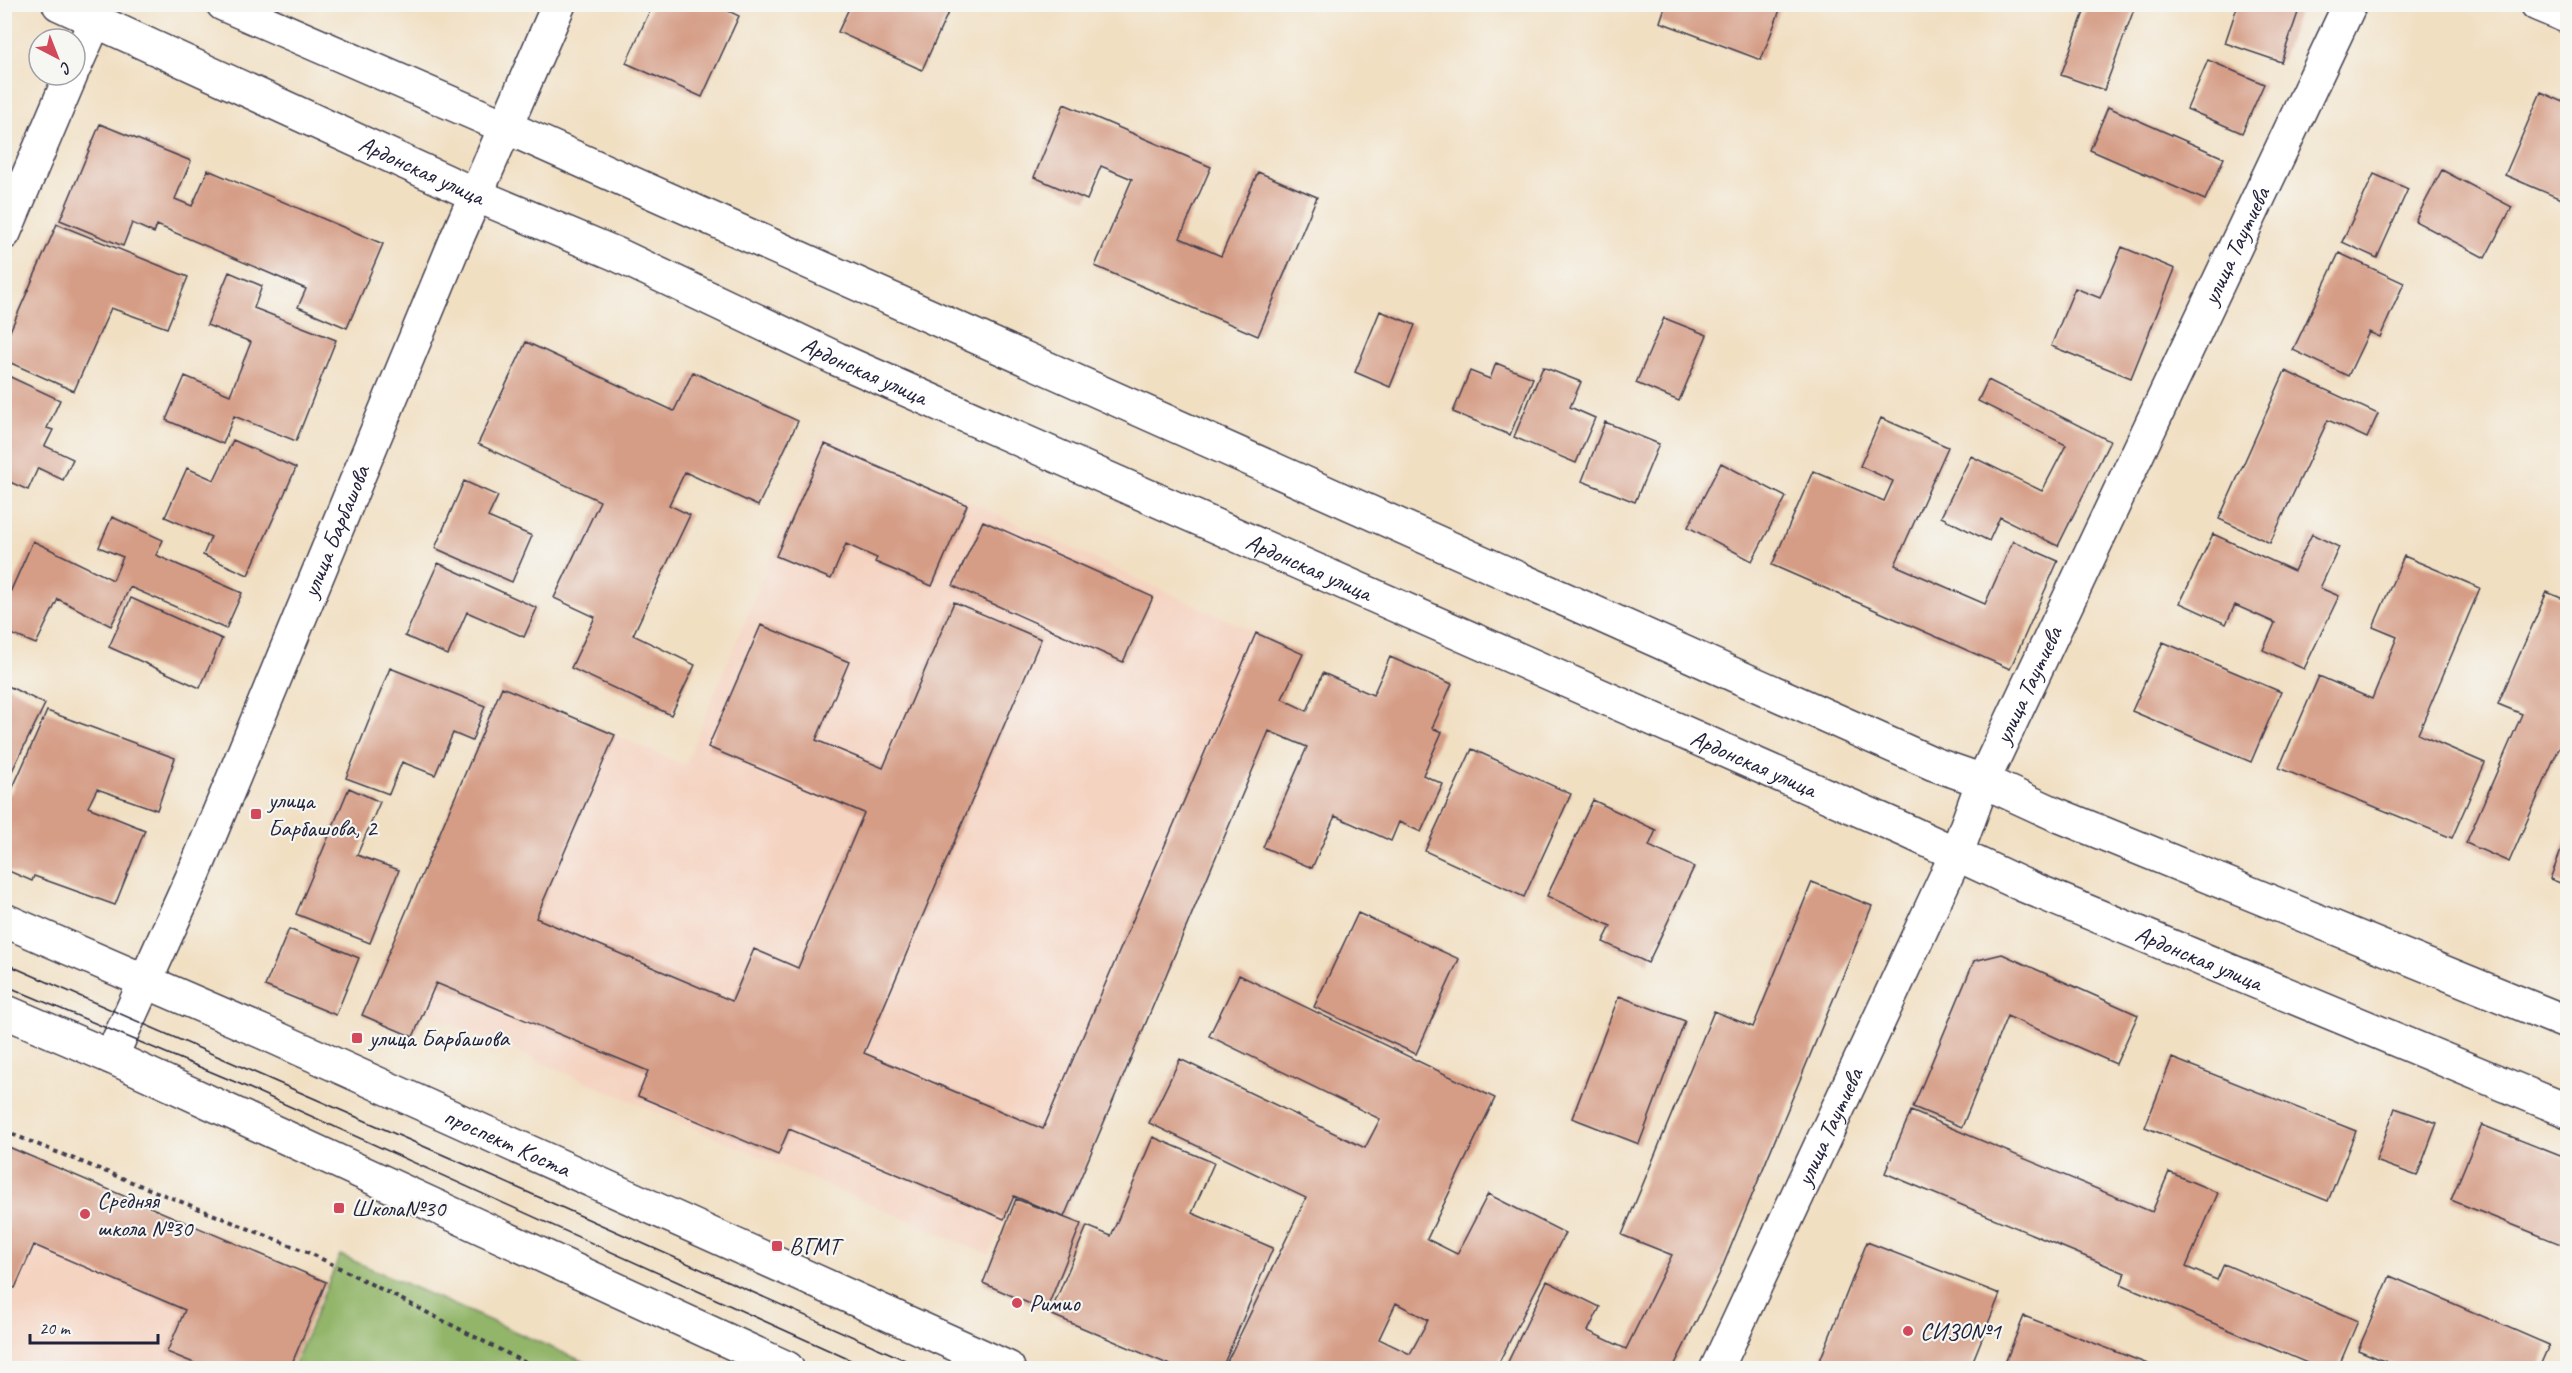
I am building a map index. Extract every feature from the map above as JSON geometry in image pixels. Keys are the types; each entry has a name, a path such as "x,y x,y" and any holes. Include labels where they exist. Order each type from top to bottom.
{"main road":[{"name":"Ардонская улица","path":"59,4 476,195 616,254 837,359 1905,830 1956,855 2568,1111"},
{"path":"223,4 506,127 1934,764 1983,781 2053,813 2568,1023"},
{"name":"улица Барбашова","path":"111,1057 192,878 476,195 559,4"},
{"name":"улица Таутиева","path":"1717,1368 1956,855 1983,781 2350,4"},
{"path":"2537,4 2568,17"},
{"path":"87,39 95,21"},
{"path":"4,233 66,87"},
{"name":"проспект Коста","path":"4,920 265,1033 1008,1368"},
{"path":"4,1011 111,1057 787,1368"}],"path":[{"path":"4,1131 312,1254 536,1368"}],"shaded area":[{"path":"822,434 1256,633 989,1255 424,1012 553,709 685,765"},
{"name":"Средняя школа №30","path":"4,1145 326,1282 290,1368 5,1368"}],"green space":[{"path":"340,1255 598,1368 293,1368"}],"building":[{"path":"653,4 714,4 739,16 702,97 626,63"},
{"path":"851,4 952,4 922,70 838,32"},
{"path":"1666,4 1765,4 1780,10 1761,60 1660,22"},
{"path":"2087,4 2136,4 2104,90 2061,75"},
{"path":"2238,4 2301,4 2281,62 2225,43"},
{"path":"2208,60 2264,84 2242,133 2187,109"},
{"path":"2541,92 2568,104 2568,202 2505,175"},
{"path":"1064,104 1211,167 1180,238 1221,256 1258,172 1317,197 1258,336 1095,266 1132,179 1101,166 1087,200 1034,177"},
{"path":"2108,107 2224,158 2205,200 2090,150"},
{"path":"100,124 191,161 175,199 192,206 208,170 383,244 347,328 298,307 306,289 157,225 154,233 132,223 123,246 60,220"},
{"path":"2442,170 2512,207 2485,258 2415,221"},
{"path":"2374,174 2408,189 2377,258 2342,242"},
{"path":"57,224 188,277 167,328 111,308 74,391 4,360 4,345"},
{"path":"2122,247 2175,269 2131,378 2051,346 2075,288 2100,298"},
{"path":"2339,253 2404,283 2380,337 2369,332 2348,376 2293,350"},
{"path":"229,272 262,286 254,308 336,340 296,441 234,416 223,444 166,420 185,376 230,395 251,342 207,325"},
{"path":"1380,311 1415,325 1390,387 1355,372"},
{"path":"1664,318 1707,335 1679,401 1636,383"},
{"path":"526,342 674,411 693,372 798,421 758,506 685,472 669,505 690,515 633,635 695,665 671,715 571,668 595,617 554,598 600,501 478,444"},
{"path":"1496,363 1533,378 1510,435 1453,412 1470,371 1490,379"},
{"path":"1543,367 1581,382 1570,407 1595,418 1576,463 1514,437"},
{"path":"2285,371 2378,414 2367,438 2328,420 2270,543 2219,519"},
{"path":"4,374 60,400 47,428 53,430 45,446 73,459 63,480 38,468 28,490 10,482 4,494"},
{"path":"1988,380 2110,441 2058,546 2000,517 1989,541 1941,517 1971,456 2042,491 2066,445 1978,401"},
{"path":"1881,418 1948,447 1895,565 1985,604 2013,541 2058,561 2010,669 1772,565 1813,471 1884,501 1893,481 1860,466"},
{"path":"1605,422 1659,444 1635,502 1582,481"},
{"path":"233,440 296,468 248,575 203,555 211,537 165,517 187,468 214,480"},
{"path":"825,444 967,505 932,586 875,562 877,558 846,544 831,579 776,556"},
{"path":"1721,463 1786,497 1752,561 1688,527"},
{"path":"464,481 498,496 488,517 532,536 512,582 435,548"},
{"path":"112,517 163,540 156,555 242,593 226,629 130,587 111,626 58,599 36,644 4,631 4,606 33,541 113,580 123,557 99,547"},
{"path":"983,521 1153,597 1123,662 953,586"},
{"path":"2213,534 2294,571 2312,534 2339,547 2320,588 2339,596 2304,669 2263,650 2275,623 2235,605 2226,624 2180,603"},
{"path":"2404,556 2480,588 2418,734 2485,763 2452,838 2279,768 2319,676 2372,699 2397,637 2373,627"},
{"path":"438,563 537,608 524,637 467,612 448,655 405,636"},
{"path":"2547,592 2568,601 2568,728 2509,862 2466,843 2522,714 2498,704"},
{"path":"131,598 222,639 200,688 109,647"},
{"path":"954,602 1041,639 864,1053 1043,1129 1256,633 1303,654 1282,699 1307,711 1323,673 1373,695 1390,657 1452,684 1432,728 1442,732 1423,775 1443,784 1421,832 1399,822 1391,841 1335,816 1312,868 1263,847 1307,747 1269,731 1064,1217 1014,1196 1004,1219 789,1129 778,1155 638,1096 648,1071 436,983 413,1037 362,1015 502,687 615,735 536,918 732,1001 754,949 798,968 864,813 708,747 761,625 849,662 816,740 883,768"},
{"path":"2163,642 2281,692 2251,762 2132,711"},
{"path":"390,668 485,706 472,741 453,733 435,775 402,762 389,794 346,778"},
{"path":"4,684 45,704 10,775 4,772"},
{"path":"47,711 175,758 157,810 97,789 88,807 145,830 115,905 34,876 32,881 4,869 4,792 10,794"},
{"path":"1472,749 1571,794 1524,897 1425,851"},
{"path":"349,788 380,802 357,855 399,870 370,943 296,914"},
{"path":"1593,800 1656,830 1649,846 1694,867 1648,963 1603,942 1611,926 1547,896"},
{"path":"2568,835 2568,886 2550,879"},
{"path":"1812,882 1872,906 1719,1275 1673,1368 1505,1368 1547,1281 1600,1307 1588,1331 1626,1349 1672,1255 1622,1235 1714,1011 1753,1027"},
{"path":"1358,913 1459,959 1416,1054 1314,1007"},
{"path":"289,929 359,958 336,1015 265,986"},
{"path":"2002,954 2138,1015 2116,1064 2007,1016 1962,1127 1913,1107 1974,961"},
{"path":"1239,975 1495,1098 1427,1239 1457,1254 1488,1194 1565,1233 1496,1368 1224,1368 1306,1198 1149,1123 1180,1059 1365,1148 1380,1119 1209,1036","holes":["1396,1303 1428,1320 1410,1354 1379,1339"]},
{"path":"1619,996 1685,1021 1639,1144 1572,1118"},
{"path":"2172,1058 2356,1131 2328,1201 2145,1127"},
{"path":"2395,1108 2437,1123 2417,1176 2376,1161"},
{"path":"1911,1111 2152,1212 2169,1172 2218,1193 2186,1267 2217,1280 2224,1264 2358,1321 2338,1368 2319,1368 2121,1284 2125,1273 1885,1173"},
{"path":"2482,1125 2568,1159 2568,1247 2451,1200"},
{"path":"1153,1137 1214,1163 1192,1213 1273,1248 1222,1368 1177,1368 1050,1314 1087,1226 1111,1236"},
{"name":"Средняя школа №30","path":"4,1145 326,1282 290,1368 206,1368 167,1352 185,1310 34,1245 15,1288 4,1284"},
{"path":"1016,1199 1081,1224 1046,1311 983,1283"},
{"name":"СИЗО№1","path":"1867,1242 2000,1294 1970,1368 1817,1368"},
{"path":"2390,1276 2549,1345 2539,1368 2401,1368 2358,1350"},
{"name":"СИЗО№1","path":"2024,1316 2158,1368 2003,1368"}],"tram line":[{"path":"4,963 923,1368"},
{"path":"4,985 240,1084 868,1368"}],"place":[{"name":"улица Барбашова, 2","path":"256,814"},
{"name":"улица Барбашова","path":"357,1038"},
{"name":"Школа№30","path":"339,1208"},
{"name":"Средняя школа №30","path":"85,1214"},
{"name":"ВГМТ","path":"777,1246"},
{"name":"Римио","path":"1017,1303"},
{"name":"СИЗО№1","path":"1908,1331"}]}
